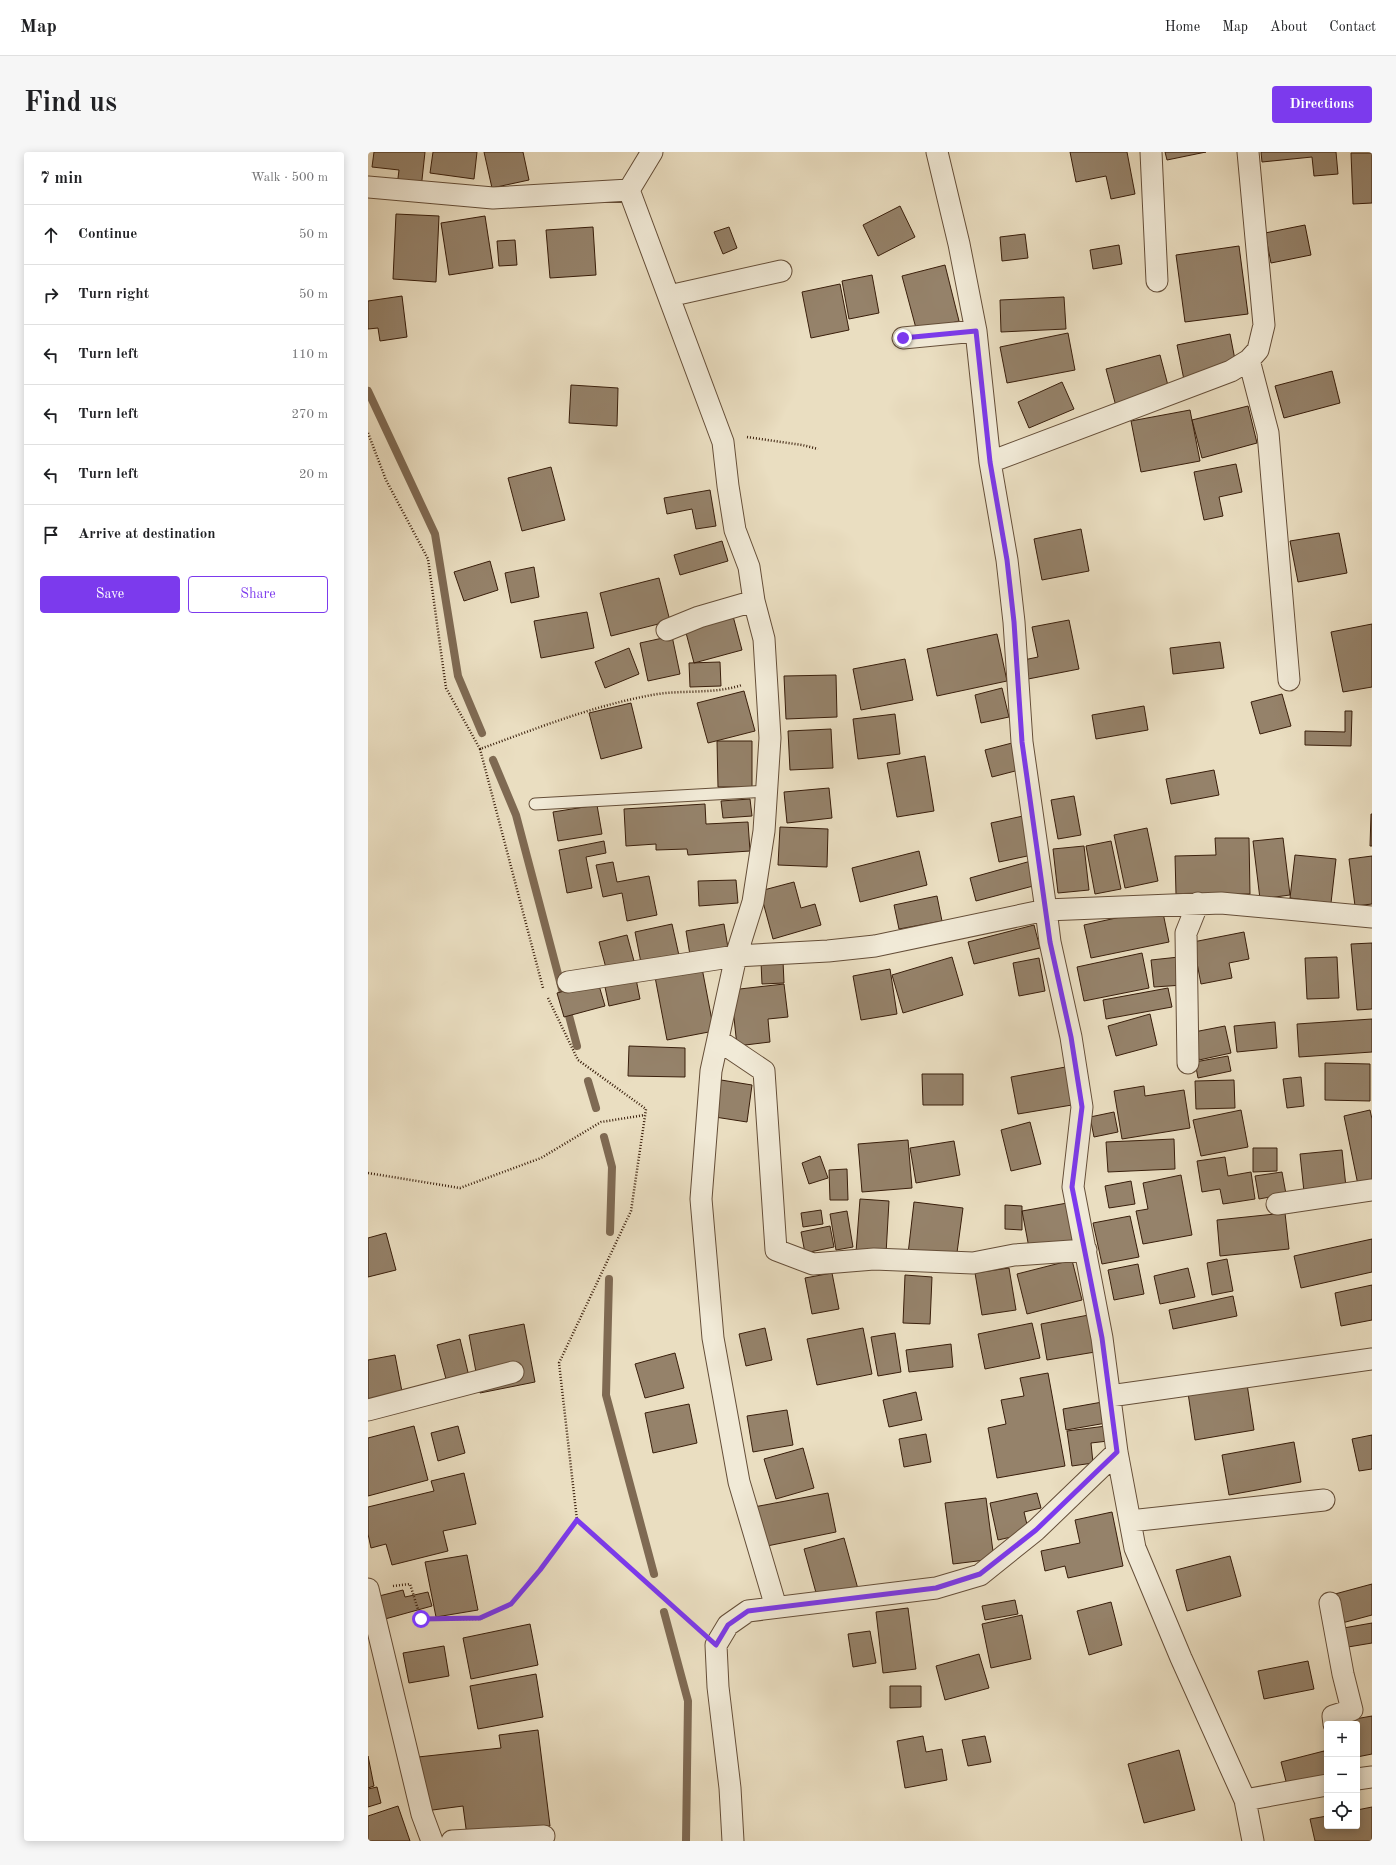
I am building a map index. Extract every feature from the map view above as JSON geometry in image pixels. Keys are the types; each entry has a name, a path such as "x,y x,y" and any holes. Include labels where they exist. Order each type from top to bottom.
{"street":[{"path":"629,190 652,152"},
{"path":"1151,152 1157,281"},
{"path":"990,462 1231,371 1249,360 1258,350 1264,325 1248,152"},
{"path":"939,153 976,331 990,462 1007,560 1014,622 1022,742 1050,942 1071,1037 1082,1107 1072,1187 1086,1250 1102,1338 1117,1452 1135,1548 1181,1658 1245,1800 1253,1841"},
{"path":"368,187 493,198 629,190"},
{"path":"629,190 723,442 735,530 749,567 754,601 764,639 770,738 764,831 753,902 736,956 711,1071 701,1199 713,1338 739,1482 776,1607"},
{"path":"669,296 781,271"},
{"path":"903,338 976,331"},
{"path":"1249,360 1268,433 1289,680"},
{"path":"667,630 700,617 754,601"},
{"path":"1188,1063 1186,933 1198,903"},
{"path":"568,982 736,956 828,951 875,946 1046,910 1220,903 1372,917"},
{"path":"718,1040 764,1071 776,1250 813,1264 874,1259 973,1264 1014,1255 1086,1250"},
{"path":"1277,1204 1372,1190"},
{"path":"1110,1396 1372,1359"},
{"path":"368,1410 513,1372"},
{"path":"733,1841 730,1788 718,1687 716,1645 728,1625 748,1611 936,1588 980,1574 1036,1530 1117,1452"},
{"path":"1130,1521 1324,1500"},
{"path":"368,1589 422,1814 432,1841"},
{"path":"1330,1603 1343,1674 1352,1710 1333,1716 1334,1721"},
{"path":"1360,1779 1372,1777"},
{"path":"1245,1800 1324,1786"},
{"path":"452,1841 544,1836"}],"lane":[{"path":"535,804 767,791"}],"path":[{"path":"368,434 386,480 428,559 446,688 480,749 563,719 610,706 658,694 730,689 767,676"},
{"path":"723,442 751,436 818,449"},
{"path":"368,1173 460,1188 541,1158 601,1122 645,1115"},
{"path":"631,1211 559,1363 577,1520 716,1645"},
{"path":"389,1586 410,1584 421,1619 480,1618 511,1604 540,1570 577,1520"}],"building":[{"path":"374,152 425,152 421,189 397,186 399,170 372,167"},
{"path":"433,152 477,152 474,179 430,173"},
{"path":"484,152 523,152 529,180 492,188"},
{"path":"1070,152 1127,152 1135,194 1111,199 1106,176 1076,182"},
{"path":"1165,152 1206,152 1167,160"},
{"path":"1261,152 1336,152 1338,174 1314,176 1312,157 1262,162"},
{"path":"1351,153 1372,153 1372,203 1353,204"},
{"path":"900,206 915,237 878,256 863,225"},
{"path":"396,214 439,216 436,282 393,279"},
{"path":"485,216 493,268 449,275 441,223"},
{"path":"1305,225 1311,255 1271,263 1265,233"},
{"path":"593,227 596,275 550,278 546,230"},
{"path":"729,227 737,248 723,254 714,232"},
{"path":"1025,234 1028,258 1002,261 1000,237"},
{"path":"515,240 517,265 499,266 497,241"},
{"path":"1119,245 1122,264 1093,269 1090,250"},
{"path":"1239,246 1248,314 1185,322 1176,255"},
{"path":"945,265 959,321 917,332 902,276"},
{"path":"872,275 879,313 849,319 842,281"},
{"path":"840,284 849,330 811,338 802,292"},
{"path":"402,296 407,337 380,341 378,328 368,329 368,301"},
{"path":"1064,297 1066,329 1001,332 1000,300"},
{"path":"1068,333 1075,370 1007,383 1000,347"},
{"path":"1230,334 1237,370 1184,380 1177,345"},
{"path":"1160,355 1171,397 1117,410 1106,369"},
{"path":"1332,371 1340,403 1284,418 1275,386"},
{"path":"1062,382 1074,409 1029,428 1018,402"},
{"path":"571,385 618,388 617,426 569,423"},
{"path":"1248,406 1257,443 1202,458 1192,420"},
{"path":"1190,410 1200,461 1141,472 1131,421"},
{"path":"1236,464 1242,492 1219,497 1223,516 1204,520 1194,472"},
{"path":"551,467 565,520 522,531 508,478"},
{"path":"710,490 716,526 696,529 692,509 667,514 664,498"},
{"path":"1081,529 1089,571 1042,580 1034,539"},
{"path":"1339,533 1347,573 1298,582 1290,541"},
{"path":"722,541 728,561 680,575 674,555"},
{"path":"490,561 498,590 464,601 454,572"},
{"path":"534,567 539,597 511,603 505,573"},
{"path":"659,578 670,621 611,636 600,593"},
{"path":"587,612 594,648 541,658 534,621"},
{"path":"733,616 742,650 694,663 685,629"},
{"path":"1069,620 1079,669 1023,680 1019,661 1038,657 1032,627"},
{"path":"1372,624 1372,687 1343,692 1331,632"},
{"path":"997,634 1007,681 937,696 927,649"},
{"path":"672,636 680,674 648,681 640,643"},
{"path":"1220,642 1224,668 1173,674 1170,648"},
{"path":"629,648 639,674 605,688 595,662"},
{"path":"905,659 913,700 861,710 853,669"},
{"path":"720,662 721,686 690,687 689,663"},
{"path":"836,675 837,717 786,719 784,676"},
{"path":"1002,688 1009,717 981,723 975,695"},
{"path":"744,691 755,731 708,743 697,703"},
{"path":"1282,694 1291,726 1260,734 1251,702"},
{"path":"631,703 642,748 601,759 589,713"},
{"path":"1144,706 1148,730 1096,739 1092,715"},
{"path":"1345,711 1352,711 1351,746 1305,745 1305,731 1345,732"},
{"path":"895,714 900,754 858,759 853,719"},
{"path":"831,729 833,768 790,770 788,731"},
{"path":"717,741 752,741 752,787 718,787"},
{"path":"1012,743 1019,770 992,777 985,750"},
{"path":"925,756 934,811 897,817 887,763"},
{"path":"1214,770 1219,795 1171,804 1166,779"},
{"path":"829,788 832,818 787,823 784,792"},
{"path":"1074,796 1081,835 1058,839 1051,800"},
{"path":"750,799 752,816 723,818 721,801"},
{"path":"705,804 706,824 748,822 750,851 688,855 687,849 656,850 656,844 626,846 624,809"},
{"path":"597,805 602,834 558,841 553,812"},
{"path":"1371,814 1372,846 1370,846"},
{"path":"1023,816 1032,855 999,862 991,823"},
{"path":"780,827 828,829 827,867 778,865"},
{"path":"1147,828 1158,881 1125,888 1114,835"},
{"path":"1215,838 1249,838 1250,894 1176,894 1175,856 1216,855"},
{"path":"1283,838 1290,895 1260,899 1253,841"},
{"path":"604,841 606,853 586,857 592,888 567,893 559,850"},
{"path":"1111,841 1121,889 1095,894 1086,846"},
{"path":"1084,846 1089,890 1058,893 1053,849"},
{"path":"919,851 927,885 860,902 852,868"},
{"path":"1295,855 1336,859 1331,903 1290,898"},
{"path":"1372,856 1372,904 1355,906 1349,859"},
{"path":"1031,861 1037,885 976,901 970,878"},
{"path":"613,862 617,882 649,876 657,915 627,921 622,893 603,897 596,865"},
{"path":"736,880 738,903 699,906 698,881"},
{"path":"794,882 801,908 815,904 821,925 773,939 760,891"},
{"path":"937,896 942,921 899,929 894,905"},
{"path":"1162,908 1169,942 1091,958 1084,925"},
{"path":"672,924 680,960 642,968 635,932"},
{"path":"724,924 728,948 690,955 686,931"},
{"path":"1034,925 1040,948 974,964 968,942"},
{"path":"1244,932 1249,959 1229,963 1232,978 1201,984 1193,942"},
{"path":"627,935 634,961 606,968 599,942"},
{"path":"1372,943 1372,1009 1357,1010 1351,944"},
{"path":"1142,953 1149,988 1084,1001 1077,967"},
{"path":"952,957 963,995 903,1013 892,975"},
{"path":"1179,957 1183,985 1154,987 1151,960"},
{"path":"1337,957 1339,998 1307,999 1305,958"},
{"path":"1039,958 1045,991 1019,996 1013,963"},
{"path":"783,961 784,983 762,984 761,962"},
{"path":"702,968 714,1031 667,1040 655,977"},
{"path":"890,969 897,1014 861,1020 853,976"},
{"path":"636,979 640,999 609,1006 605,987"},
{"path":"598,982 605,1006 564,1017 557,993"},
{"path":"784,984 788,1017 768,1019 770,1042 737,1046 731,990"},
{"path":"1168,988 1172,1007 1106,1019 1103,1000"},
{"path":"1150,1014 1157,1045 1116,1056 1108,1026"},
{"path":"1372,1019 1372,1052 1299,1057 1297,1024"},
{"path":"1275,1022 1277,1048 1237,1052 1234,1026"},
{"path":"1225,1026 1231,1053 1199,1060 1194,1032"},
{"path":"629,1046 685,1048 685,1077 628,1076"},
{"path":"1228,1056 1231,1071 1198,1078 1195,1062"},
{"path":"1325,1063 1370,1064 1370,1101 1325,1100"},
{"path":"1071,1066 1078,1104 1018,1114 1011,1077"},
{"path":"922,1074 963,1074 963,1105 923,1105"},
{"path":"1301,1077 1304,1106 1287,1108 1283,1079"},
{"path":"721,1080 752,1085 747,1122 715,1117"},
{"path":"1234,1080 1235,1108 1196,1109 1195,1081"},
{"path":"1144,1086 1145,1096 1184,1090 1190,1128 1122,1139 1114,1091"},
{"path":"1241,1110 1248,1147 1201,1156 1193,1120"},
{"path":"1370,1110 1372,1119 1372,1183 1358,1185 1344,1116"},
{"path":"1114,1112 1118,1132 1094,1137 1090,1117"},
{"path":"1030,1122 1041,1164 1011,1171 1001,1130"},
{"path":"1174,1139 1175,1169 1108,1172 1106,1142"},
{"path":"908,1140 912,1188 862,1192 858,1144"},
{"path":"954,1141 960,1175 916,1183 910,1148"},
{"path":"1253,1148 1277,1148 1277,1171 1253,1172"},
{"path":"1342,1150 1346,1187 1304,1192 1300,1154"},
{"path":"820,1156 828,1178 809,1184 802,1163"},
{"path":"1225,1157 1228,1176 1251,1172 1255,1199 1223,1204 1220,1189 1202,1192 1197,1161"},
{"path":"847,1169 848,1200 830,1200 829,1170"},
{"path":"1282,1172 1286,1194 1259,1199 1255,1176"},
{"path":"1181,1175 1192,1235 1143,1244 1136,1211 1148,1209 1143,1183"},
{"path":"1131,1181 1135,1204 1109,1208 1105,1186"},
{"path":"860,1199 889,1201 886,1254 856,1252"},
{"path":"914,1202 963,1208 956,1260 908,1254"},
{"path":"1073,1202 1081,1243 1030,1253 1022,1211"},
{"path":"1005,1205 1022,1206 1022,1230 1005,1229"},
{"path":"821,1210 823,1224 803,1227 801,1213"},
{"path":"847,1211 853,1247 836,1250 830,1214"},
{"path":"1285,1213 1289,1249 1220,1256 1217,1220"},
{"path":"1130,1216 1139,1257 1102,1264 1093,1223"},
{"path":"830,1226 834,1247 805,1253 801,1232"},
{"path":"386,1233 396,1270 368,1277 368,1238"},
{"path":"1372,1239 1372,1272 1301,1288 1294,1256"},
{"path":"1227,1259 1233,1291 1212,1295 1207,1263"},
{"path":"1072,1260 1082,1300 1027,1314 1017,1274"},
{"path":"1138,1264 1144,1294 1114,1300 1108,1270"},
{"path":"1009,1268 1016,1310 982,1315 975,1273"},
{"path":"1188,1268 1195,1297 1160,1304 1154,1276"},
{"path":"832,1273 839,1309 812,1314 805,1278"},
{"path":"905,1275 932,1277 930,1324 903,1323"},
{"path":"1372,1285 1372,1320 1341,1326 1335,1293"},
{"path":"1233,1296 1237,1316 1173,1329 1169,1310"},
{"path":"1094,1314 1101,1351 1047,1360 1041,1324"},
{"path":"1032,1323 1040,1358 985,1369 978,1334"},
{"path":"524,1324 535,1382 480,1393 469,1335"},
{"path":"765,1328 772,1360 746,1366 739,1334"},
{"path":"863,1328 872,1374 817,1385 807,1339"},
{"path":"895,1333 901,1372 878,1376 871,1337"},
{"path":"460,1339 473,1393 451,1398 437,1345"},
{"path":"951,1344 953,1367 909,1372 906,1350"},
{"path":"675,1353 684,1388 645,1398 635,1364"},
{"path":"395,1355 404,1402 368,1408 368,1360"},
{"path":"1048,1373 1065,1466 997,1478 988,1428 1006,1424 1001,1400 1024,1396 1020,1378"},
{"path":"1247,1384 1254,1430 1195,1440 1188,1393"},
{"path":"916,1392 922,1420 889,1427 883,1400"},
{"path":"1108,1401 1112,1422 1066,1430 1063,1409"},
{"path":"689,1404 697,1443 653,1453 645,1413"},
{"path":"787,1410 793,1445 753,1452 747,1416"},
{"path":"414,1426 428,1480 368,1496 368,1438"},
{"path":"458,1426 465,1453 438,1461 431,1433"},
{"path":"1106,1426 1108,1441 1091,1443 1093,1463 1072,1466 1067,1431"},
{"path":"926,1434 931,1462 904,1467 899,1439"},
{"path":"1372,1435 1372,1469 1359,1471 1352,1439"},
{"path":"1294,1442 1301,1482 1229,1495 1222,1455"},
{"path":"803,1448 814,1488 776,1499 764,1459"},
{"path":"464,1473 476,1524 443,1531 448,1551 392,1565 386,1544 371,1548 368,1534 368,1507 434,1491 431,1481"},
{"path":"828,1493 836,1532 762,1547 754,1507"},
{"path":"1037,1493 1041,1508 1024,1512 1029,1533 998,1540 990,1503"},
{"path":"986,1498 994,1559 953,1564 945,1503"},
{"path":"1112,1512 1123,1566 1068,1578 1065,1566 1045,1571 1041,1551 1080,1543 1075,1520"},
{"path":"844,1538 858,1589 818,1600 804,1549"},
{"path":"467,1555 478,1610 436,1617 425,1562"},
{"path":"1230,1556 1241,1596 1187,1611 1176,1570"},
{"path":"1372,1584 1372,1615 1342,1623 1335,1594"},
{"path":"403,1590 405,1597 428,1592 432,1606 385,1619 379,1596"},
{"path":"1015,1600 1018,1614 985,1620 982,1606"},
{"path":"1111,1602 1122,1645 1089,1655 1077,1611"},
{"path":"908,1608 916,1669 883,1673 876,1612"},
{"path":"1022,1615 1031,1659 991,1668 982,1624"},
{"path":"1372,1623 1372,1643 1342,1648 1338,1629"},
{"path":"530,1624 538,1665 471,1679 463,1638"},
{"path":"870,1631 876,1663 853,1667 848,1634"},
{"path":"444,1646 449,1676 409,1683 403,1653"},
{"path":"979,1654 989,1688 945,1700 936,1666"},
{"path":"1308,1661 1314,1689 1264,1699 1258,1671"},
{"path":"536,1674 543,1717 478,1729 470,1686"},
{"path":"890,1686 921,1686 921,1707 890,1708"},
{"path":"1372,1716 1372,1754 1360,1756 1360,1721 1344,1721"},
{"path":"538,1730 550,1826 467,1836 463,1806 425,1811 418,1757 501,1748 499,1735"},
{"path":"923,1736 926,1752 942,1749 947,1780 905,1788 897,1741"},
{"path":"985,1736 991,1762 968,1766 962,1740"},
{"path":"1179,1750 1195,1810 1144,1823 1128,1764"},
{"path":"1324,1751 1324,1779 1288,1789 1281,1762"},
{"path":"368,1756 374,1786 368,1788"},
{"path":"377,1787 381,1803 368,1807 368,1789"},
{"path":"398,1806 410,1841 368,1841 368,1816"},
{"path":"1372,1807 1372,1841 1315,1841 1310,1819 1324,1817 1324,1829 1360,1829 1360,1809"}],"waterway":[{"path":"368,391 435,534 458,676 482,733"},
{"path":"493,760 516,815 577,1046"},
{"path":"588,1081 596,1108"},
{"path":"604,1137 612,1167 610,1232"},
{"path":"609,1279 606,1395 654,1574"},
{"path":"664,1612 688,1701 686,1841"}],"route":[{"path":"421,1619 480,1618 511,1604 540,1570 577,1520 716,1645 728,1625 748,1611 892,1595 936,1588 980,1574 1036,1530 1117,1452 1102,1338 1086,1250 1072,1187 1082,1107 1071,1037 1050,942 1022,742 1014,622 1007,560 990,462 976,331 903,338"}]}
